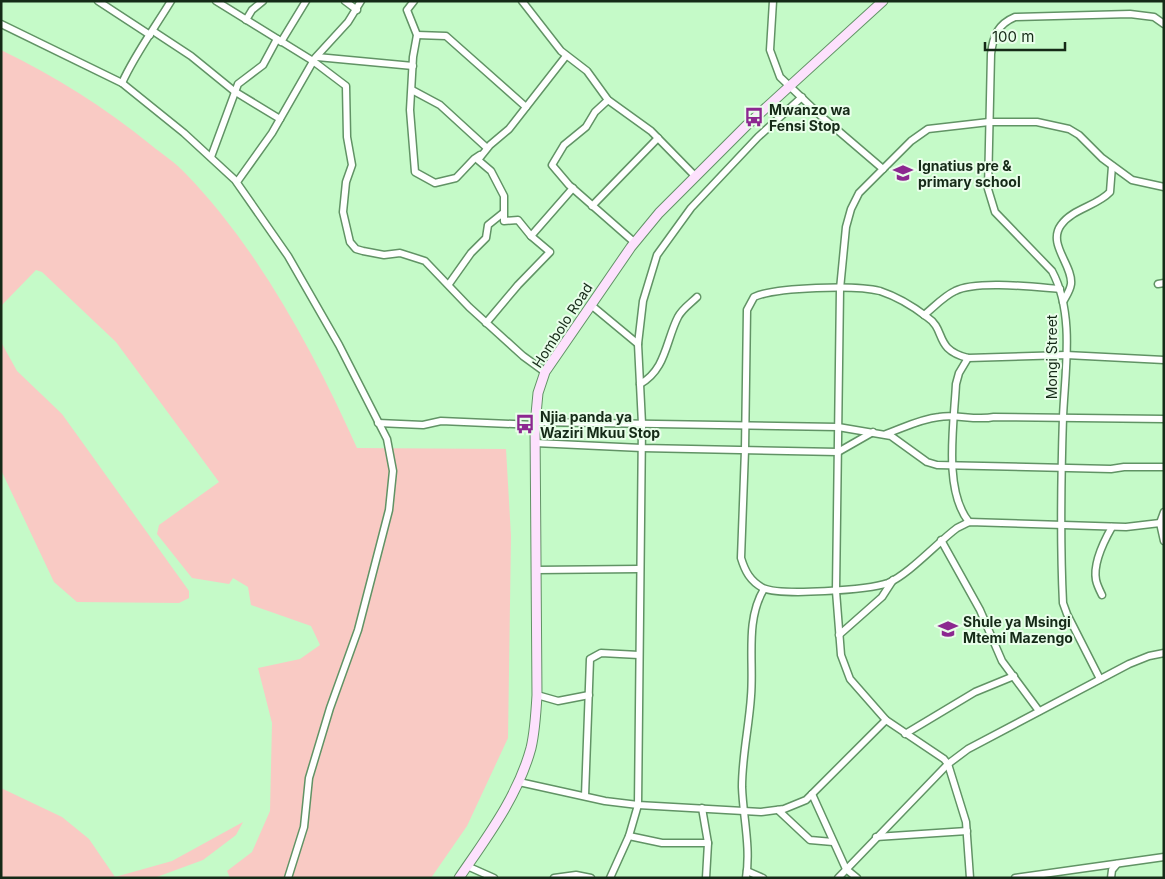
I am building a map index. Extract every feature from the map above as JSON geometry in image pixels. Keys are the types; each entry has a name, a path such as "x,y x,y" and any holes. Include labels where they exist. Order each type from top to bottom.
{"street":[{"path":"98,1 191,56 234,91 280,119"},
{"path":"122,83 132,59 152,33 171,1"},
{"path":"217,1 279,40 314,59 346,86 346,138 352,165 345,186 343,212 350,242 356,249 384,255 400,253 418,257 425,261 486,323 545,372"},
{"path":"246,20 252,10 263,1"},
{"path":"211,157 228,116 234,91 240,81 266,61 306,1"},
{"path":"345,1 357,10"},
{"path":"236,182 280,119 314,59 341,31 357,10 361,1"},
{"path":"414,1 407,10 417,35 410,110 415,172 435,183 456,178 474,158 481,154 509,128 566,56"},
{"path":"522,1 566,56 587,71 608,100 658,138 696,177"},
{"path":"773,1 770,50 776,70 790,87 883,169"},
{"name":"Hombolo Road","path":"459,878 500,817 519,782 531,747 537,695 535,424 538,393 545,372 634,242 696,177 883,1"},
{"name":"Mongi Street","path":"1100,679 1063,604 1063,418 1066,355 1063,302 1060,289 1052,271 995,212 990,202 988,189 992,42 998,28 1004,21 1015,17 1130,14 1154,17 1164,24"},
{"path":"1,24 122,83 211,157 236,182 288,256 339,346 387,438 393,471 389,510 358,630 311,771 304,827 288,878"},
{"path":"417,35 446,36 526,107"},
{"path":"314,59 413,66"},
{"path":"412,90 440,105 487,148"},
{"path":"610,878 629,836 638,805 642,424 638,344 646,292 652,269 665,242 716,180 758,137 802,97"},
{"path":"608,100 595,112 586,127 564,145 552,165 572,188 634,242"},
{"path":"970,878 967,831 948,764 944,758 886,720 846,673 842,662 836,591 840,289 846,227 851,209 859,193 911,141 928,129 989,122 1038,122 1068,129 1079,135 1112,166 1132,180 1164,187"},
{"path":"592,206 658,138"},
{"path":"481,154 478,162 491,172 504,196 504,221 518,220 531,236 550,252 518,285 486,323"},
{"path":"1063,302 1069,291 1070,278 1062,258 1057,237 1058,230 1065,220 1110,192 1112,166"},
{"path":"531,236 572,188"},
{"path":"449,284 471,253 486,238 488,225 503,213"},
{"path":"924,315 950,294 964,288 1022,286 1060,289"},
{"path":"893,580 854,591 764,589 748,575 741,558 746,450 747,310 750,300 763,293 779,291 866,289 881,292 924,315 933,323 948,349 954,354 968,358 1066,355 1164,360"},
{"path":"640,384 658,366 665,354 681,311 697,297"},
{"path":"591,305 638,344"},
{"path":"968,358 959,373 956,384 953,467 957,501 970,522"},
{"path":"884,434 931,418 954,416 984,419 1164,419"},
{"path":"378,423 423,425 441,421 535,424 838,427 884,434 898,439 927,462 953,467 1063,466 1110,469 1164,467"},
{"path":"535,443 642,448 838,452 874,432"},
{"path":"1164,512 1160,523 1164,540"},
{"path":"839,635 882,597 893,580 940,540 957,528 970,522 1112,527 1142,527 1160,523"},
{"path":"1102,595 1096,581 1096,574 1106,539 1112,527"},
{"path":"940,540 980,610 1002,661 1039,711"},
{"path":"536,570 639,569"},
{"path":"763,878 747,874 745,811 742,788 743,762 751,697 753,619 755,605 764,589"},
{"path":"585,796 589,666 592,656 608,653 639,655"},
{"path":"838,878 948,764 968,749 1142,658 1164,653"},
{"path":"905,734 975,692 1014,676"},
{"path":"537,695 558,701 589,695"},
{"path":"519,782 638,805 745,811 778,810 806,800 886,720"},
{"path":"812,794 846,870 857,878"},
{"path":"702,808 708,843 706,878"},
{"path":"778,810 810,840 833,842"},
{"path":"876,837 967,831"},
{"path":"629,836 662,843 708,843"},
{"path":"1015,878 1045,876 1164,857"},
{"path":"1111,878 1112,870 1117,864"},
{"path":"467,866 494,878"},
{"path":"554,878 576,875 592,878"}],"shaded area":[{"path":"1,50 60,81 133,131 178,166 212,203 261,268 283,304 323,376 357,448 506,449 511,536 508,738 467,826 431,878 230,878 227,871 252,852 270,811 272,723 258,668 300,659 320,645 311,626 251,605 248,587 233,578 229,584 192,578 157,534 159,525 219,482 116,342 42,272 36,270 1,306"},
{"path":"1,342 17,371 62,414 189,591 189,598 179,603 77,602 54,582 1,470"},
{"path":"1,788 62,817 89,839 115,877 172,861 243,822 236,835 203,860 154,878 1,878"}],"place":[{"name":"Mwanzo wa Fensi Stop","path":"754,117"},
{"name":"Ignatius pre & primary school","path":"903,173"},
{"name":"Njia panda ya Waziri Mkuu Stop","path":"525,424"},
{"name":"Shule ya Msingi Mtemi Mazengo","path":"948,629"}]}
